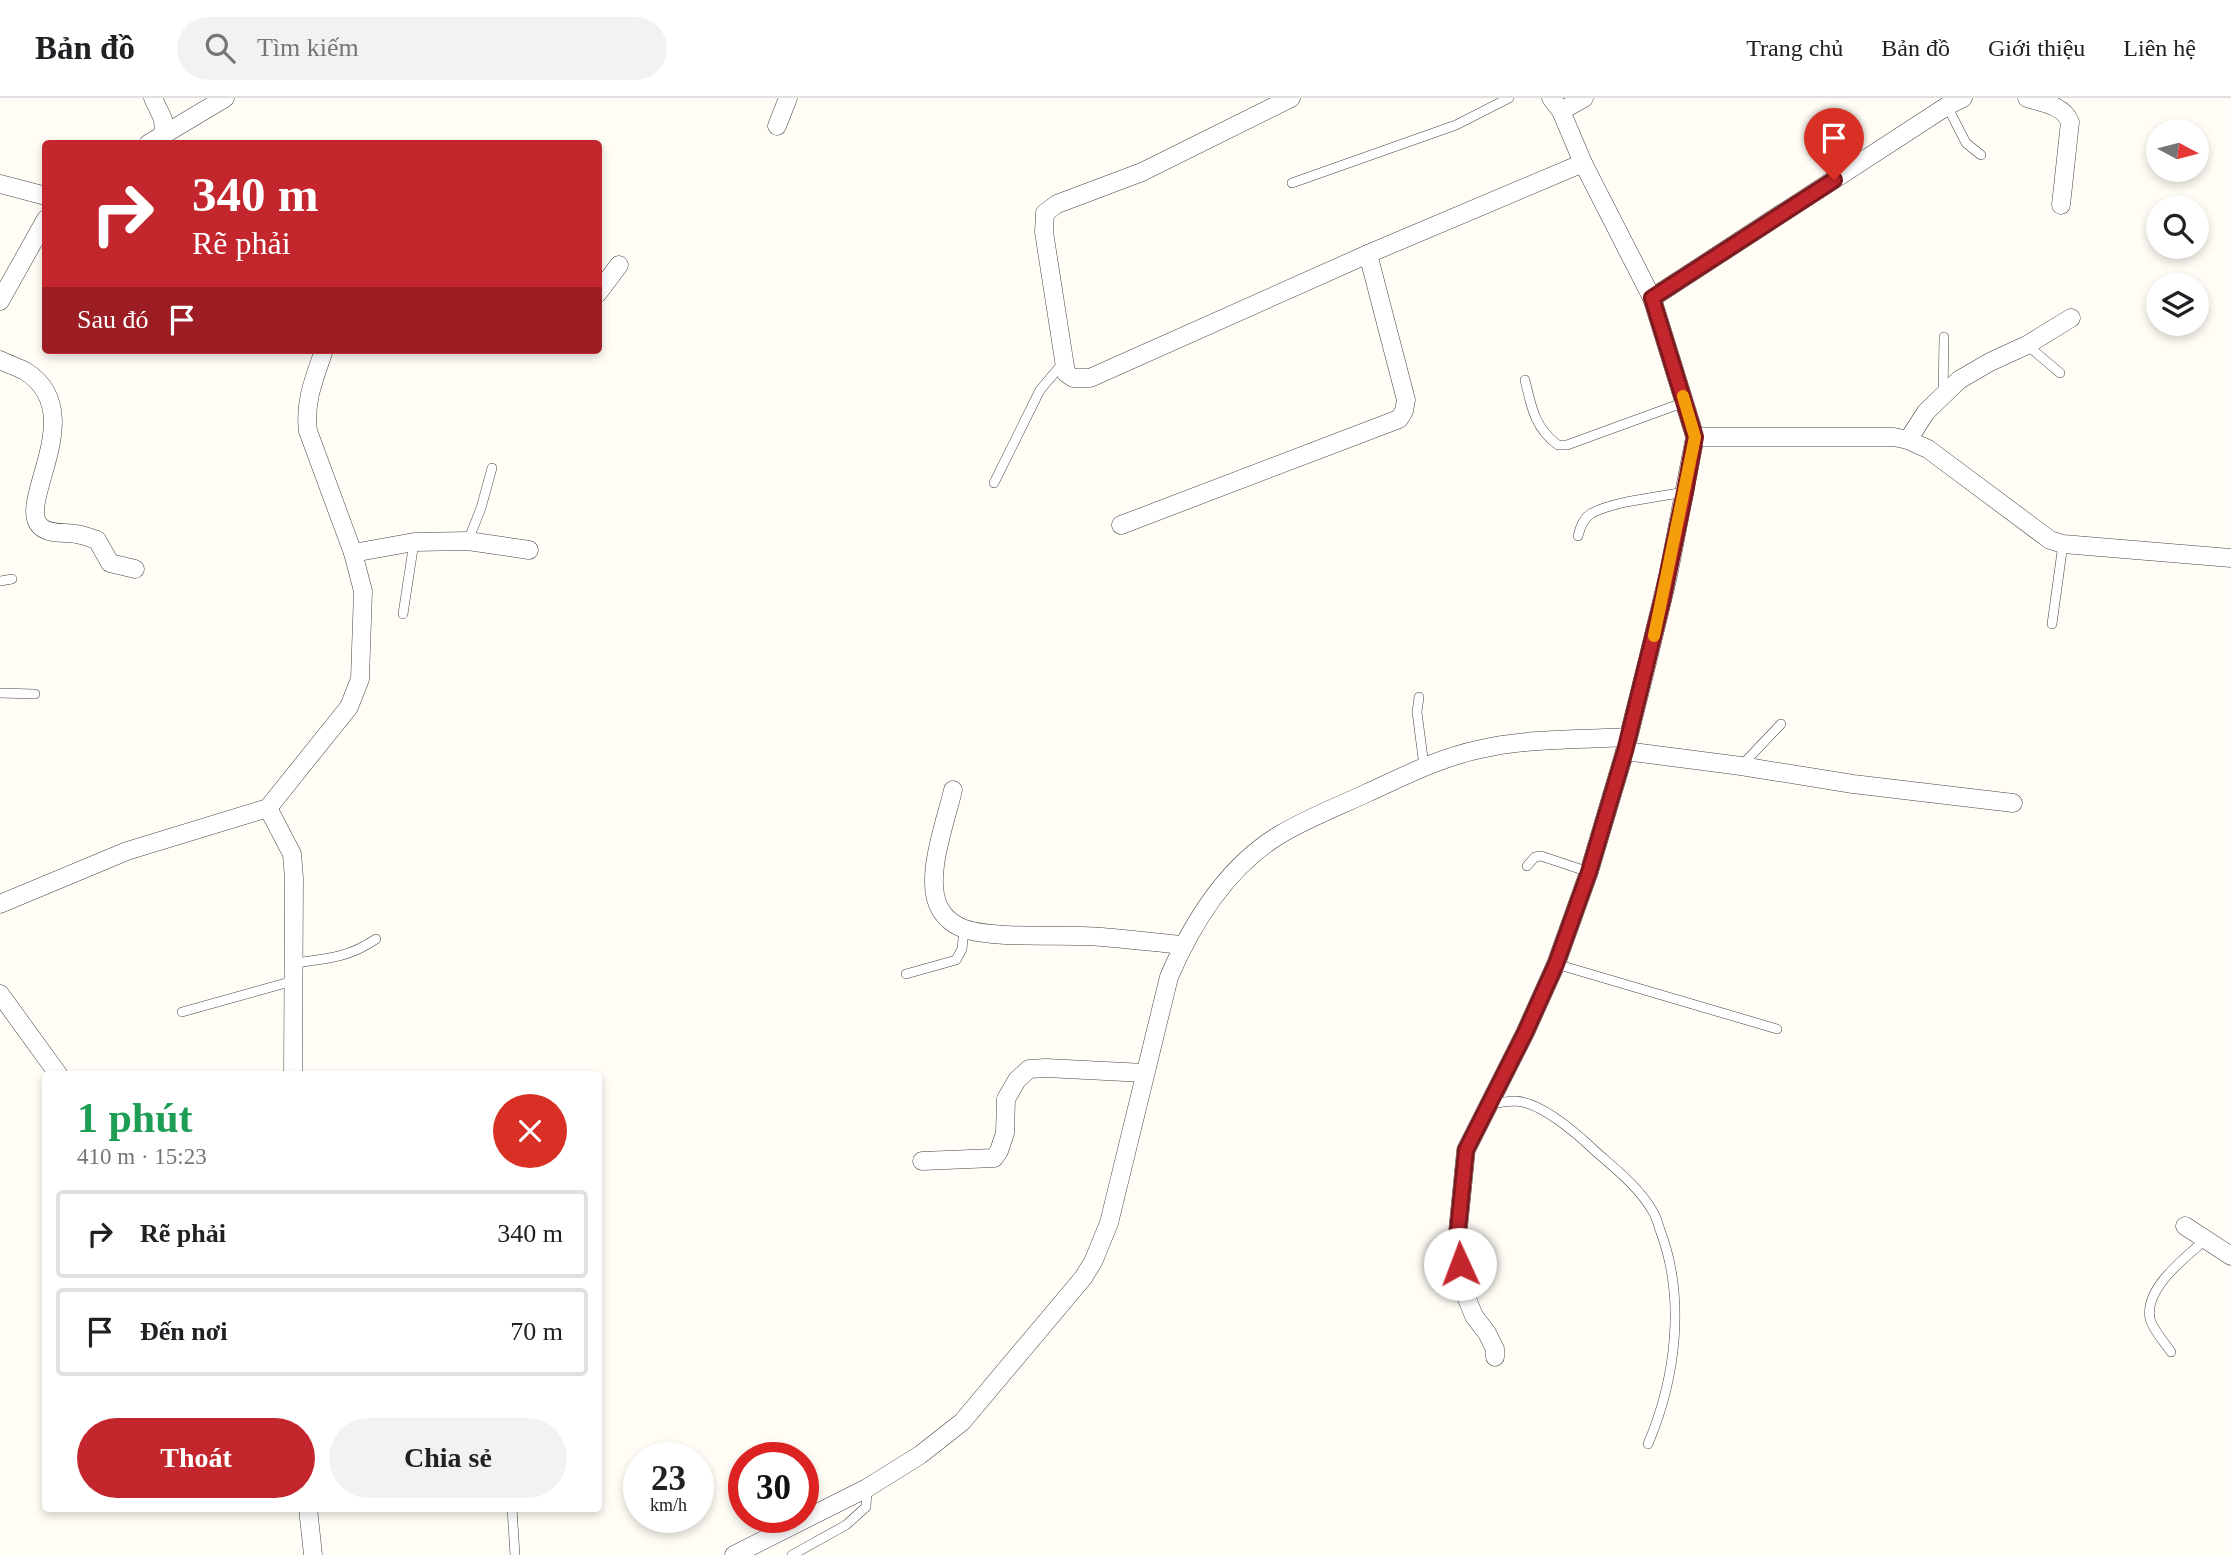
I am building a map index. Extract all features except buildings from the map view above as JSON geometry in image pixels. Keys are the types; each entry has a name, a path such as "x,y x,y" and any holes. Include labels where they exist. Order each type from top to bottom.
{"street":[{"path":"153,98 163,119 156,139"},
{"path":"156,139 225,98"},
{"path":"777,126 788,98"},
{"path":"1291,98 1142,172 1057,204 1045,213 1044,232 1066,373 1073,378 1090,377 1368,254 1583,163"},
{"path":"1495,1357 1495,1349 1474,1316 1463,1289 1458,1230 1466,1150 1556,964 1589,872 1627,744 1665,588 1695,437 1652,298 1556,105 1584,98"},
{"path":"2027,98 2058,108 2067,114 2070,122 2061,205"},
{"path":"1652,298 1955,102"},
{"path":"0,184 42,195"},
{"path":"0,301 42,226"},
{"path":"1121,525 1399,419 1406,400 1368,254"},
{"path":"602,288 619,265"},
{"path":"1908,440 1926,412 1959,380 2027,345 2071,318"},
{"path":"0,904 127,851 268,808 349,707 360,679 363,592 353,552 307,430 307,398 323,354"},
{"path":"0,360 26,372 42,388 50,405 52,445 34,508 37,524 47,531 79,534 97,540 110,564 135,569"},
{"path":"1695,437 1894,437 1908,440 1928,449 2049,540 2063,544 2231,558"},
{"path":"353,552 414,542 468,541 529,550"},
{"path":"734,1555 867,1488 920,1455 962,1422 1083,1278 1093,1262 1109,1223 1169,977 1182,945 1217,890 1248,857 1282,834 1424,766 1481,749 1503,746 1627,744 1853,785 2013,803"},
{"path":"953,790 935,866 934,885 939,908 948,919 964,929 990,933 1101,936 1182,945"},
{"path":"268,808 292,854 295,878 293,1071"},
{"path":"0,994 56,1071"},
{"path":"922,1161 993,1158 999,1151 1005,1133 1006,1099 1017,1080 1029,1069 1145,1073"},
{"path":"2185,1226 2231,1256"},
{"path":"308,1512 313,1555"}],"lane":[{"path":"1293,183 1457,125 1509,98"},
{"path":"1955,102 1966,143 1981,155"},
{"path":"1943,393 1944,337"},
{"path":"2027,345 2060,373"},
{"path":"994,483 1040,390 1063,363"},
{"path":"1525,380 1534,418 1541,430 1558,445 1567,445 1685,402"},
{"path":"468,541 492,468"},
{"path":"1577,537 1582,523 1590,514 1641,500 1685,492"},
{"path":"403,614 414,542"},
{"path":"2052,624 2063,544"},
{"path":"0,581 12,579"},
{"path":"0,693 35,694"},
{"path":"1419,697 1417,712 1424,766"},
{"path":"1741,766 1781,724"},
{"path":"1527,866 1535,857 1541,856 1589,872"},
{"path":"906,974 956,960 962,949 964,929"},
{"path":"182,1012 358,951 376,939"},
{"path":"1556,964 1777,1028"},
{"path":"1490,1104 1519,1101 1549,1114 1584,1140 1628,1181 1653,1210 1667,1247 1675,1291 1675,1331 1657,1423 1648,1444"},
{"path":"2171,1352 2150,1321 2150,1304 2172,1269 2205,1240"},
{"path":"793,1555 846,1525 866,1507 867,1488"},
{"path":"512,1512 515,1555"}],"slow traffic":[{"path":"1654,636 1695,437 1683,396"}],"route":[{"path":"1460,1264 1458,1230 1466,1150 1525,1033 1556,964 1589,872 1625,751 1663,597 1685,492 1695,437 1652,298 1834,180"}]}
